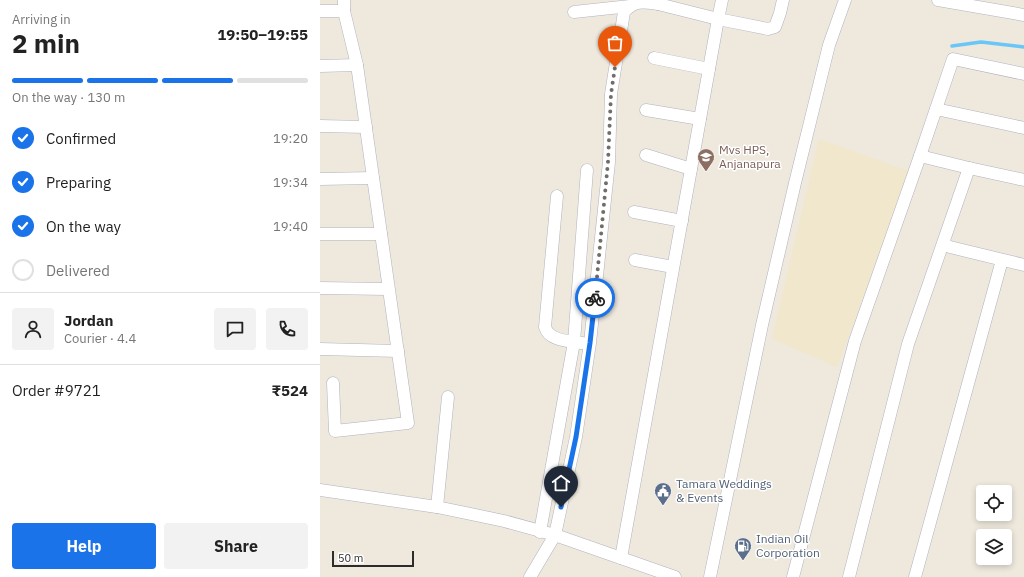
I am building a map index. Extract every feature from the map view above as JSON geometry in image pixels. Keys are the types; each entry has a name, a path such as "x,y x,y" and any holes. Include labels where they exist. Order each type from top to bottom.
{"street":[{"path":"621,558 722,0"},
{"path":"574,12 630,6 640,2 658,2 718,19 768,29 775,27 783,0"},
{"path":"710,577 762,324 793,190 829,45 845,0"},
{"path":"938,0 1024,15"},
{"path":"320,11 344,6 357,65 408,423 336,431 333,383"},
{"path":"530,577 555,535 576,437 590,343 608,162 611,94 624,12 630,6"},
{"path":"654,58 709,69"},
{"path":"793,577 855,341 953,59 1024,74"},
{"path":"320,66 357,65"},
{"path":"936,109 1024,128"},
{"path":"646,110 700,120"},
{"path":"320,126 366,126"},
{"path":"646,155 691,169"},
{"path":"920,156 1024,180"},
{"path":"849,577 908,344 969,168"},
{"path":"540,532 574,342 587,170"},
{"path":"320,179 373,178"},
{"path":"557,196 545,326 547,332 552,337 574,342 590,343"},
{"path":"634,212 682,222"},
{"path":"320,234 381,234"},
{"path":"943,244 1024,265"},
{"path":"635,260 673,267"},
{"path":"915,577 1002,260"},
{"path":"320,288 388,289"},
{"path":"320,349 398,351"},
{"path":"437,507 448,397"},
{"path":"320,490 437,507 504,521 555,535 675,577"}],"shaded area":[{"path":"819,139 911,172 837,367 772,339"}],"waterway":[{"path":"952,46 981,42 1024,47"}],"way so far":[{"path":"595,298 608,162 611,94 615,67"}],"place":[{"name":"Mvs HPS, Anjanapura","path":"706,172"},
{"name":"Tamara Weddings & Events","path":"663,506"},
{"name":"Indian Oil Corporation","path":"743,561"}],"route":[{"path":"561,507 576,437 595,298"}]}
